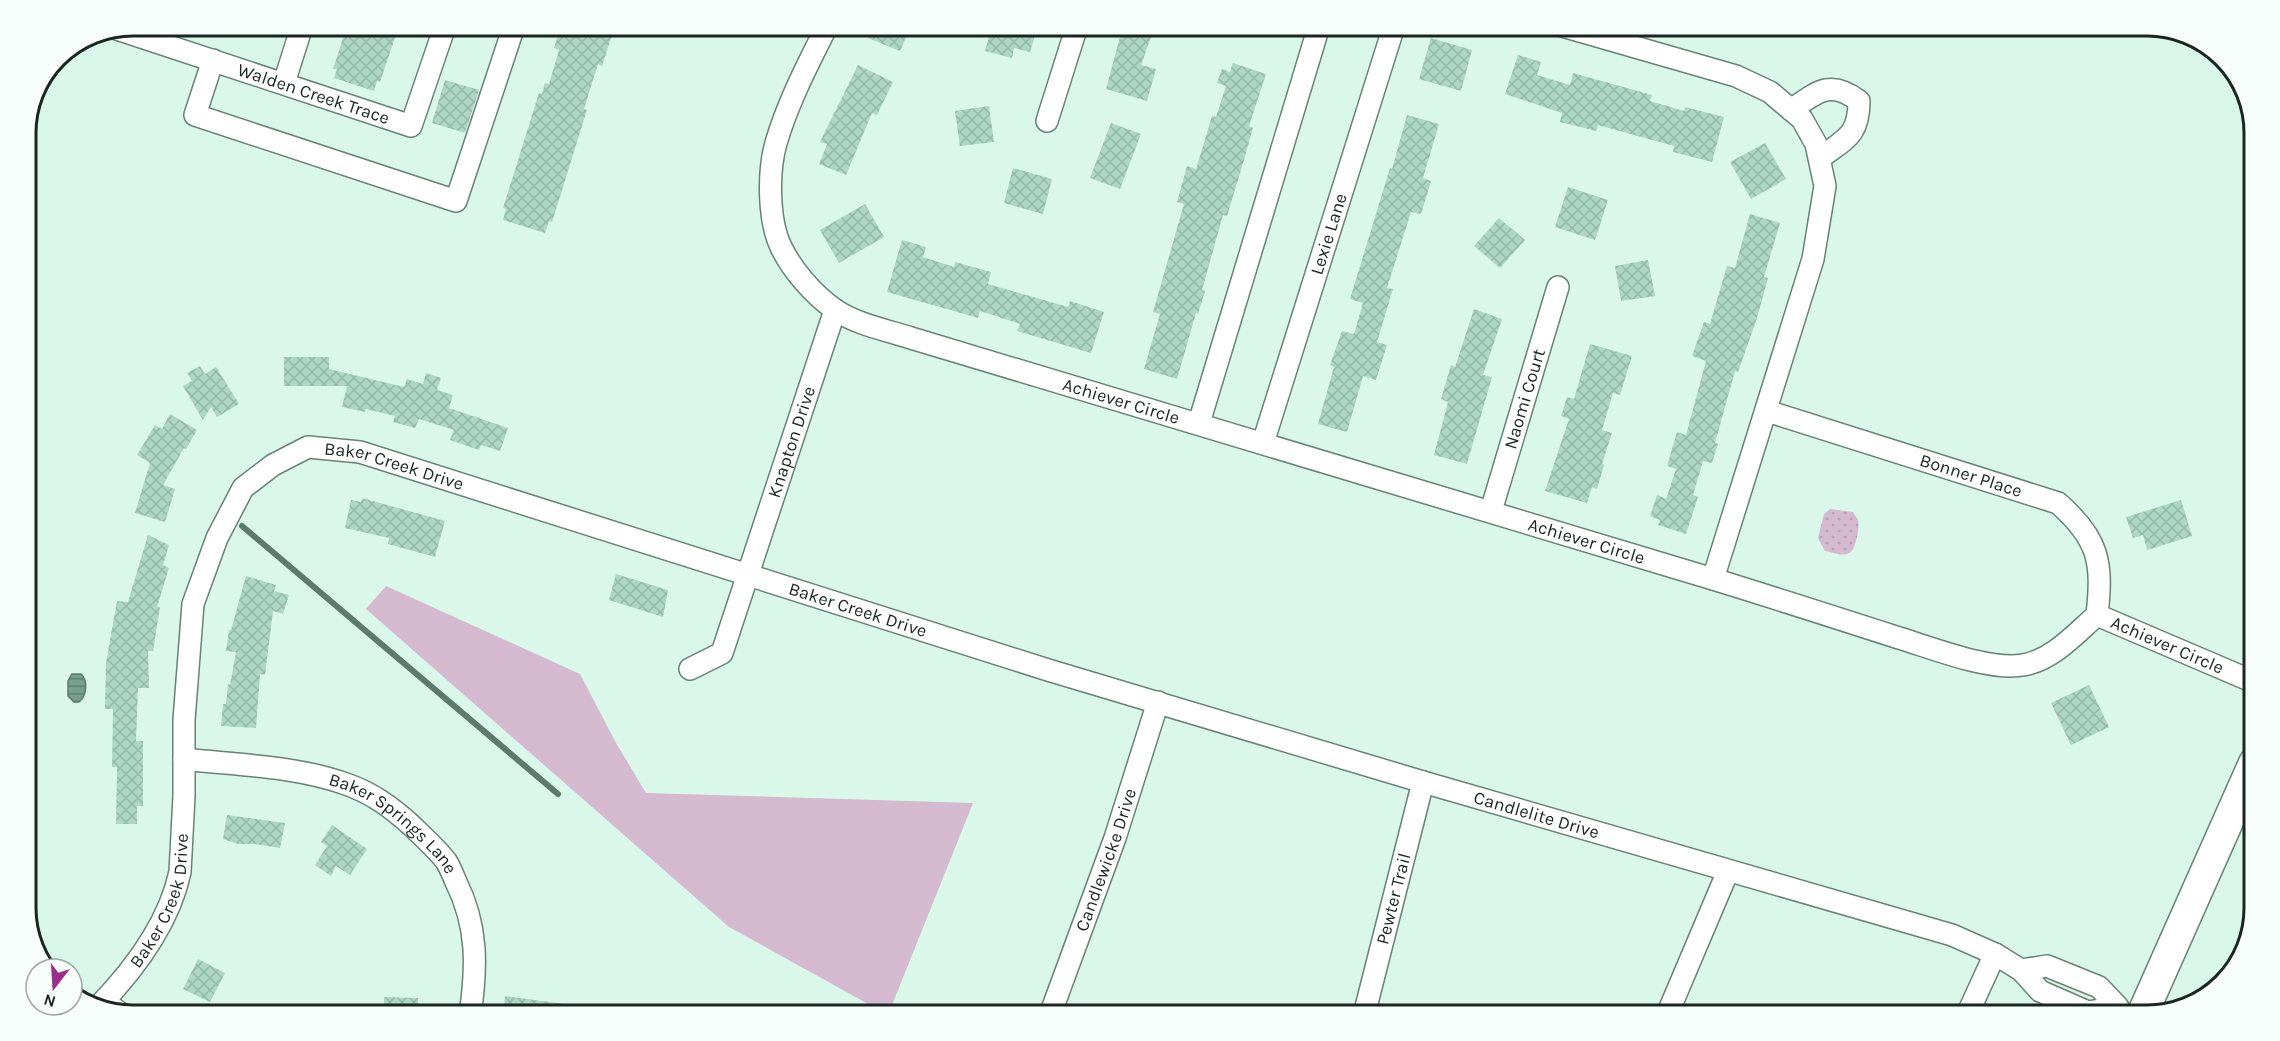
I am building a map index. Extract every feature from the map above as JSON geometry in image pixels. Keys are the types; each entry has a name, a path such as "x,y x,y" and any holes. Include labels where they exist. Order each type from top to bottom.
{"main road":[{"path":"2136,1005 2244,783"}],"street":[{"name":"Walden Creek Trace","path":"139,36 411,126 442,36"},
{"path":"284,83 299,36"},
{"path":"213,60 195,115 456,201 511,36"},
{"name":"Achiever Circle","path":"822,36 792,96 776,145 771,171 771,207 780,245 797,273 835,310 911,338 1491,511 1955,655 1996,665 2021,666 2039,661 2059,649 2097,615 2244,678"},
{"path":"1047,121 1074,36"},
{"path":"1199,423 1315,36"},
{"name":"Lexie Lane","path":"1263,443 1391,36"},
{"path":"1597,36 1736,76 1770,92 1802,119 1816,144 1826,186 1813,259 1713,579"},
{"path":"1791,110 1827,88 1840,89 1858,101 1859,119 1854,130 1820,158"},
{"name":"Naomi Court","path":"1491,511 1558,286"},
{"name":"Knapton Drive","path":"690,669 722,653 835,310"},
{"name":"Bonner Place","path":"1767,411 2058,503 2088,536 2098,561 2100,587 2097,615"},
{"name":"Baker Creek Drive","path":"110,1002 166,916 175,895 180,872 188,657 193,604 217,538 243,489 273,465 308,447 360,452 748,573 1048,670"},
{"name":"Candlelite Drive","path":"1048,670 1423,782 1952,935 1995,954 2021,970 2040,991 2072,1005"},
{"name":"Candlewicke Drive","path":"1054,1005 1115,838 1158,702"},
{"name":"Baker Springs Lane","path":"184,759 305,773 344,783 374,795 404,818 447,863 470,916 475,943 471,1005"},
{"name":"Pewter Trail","path":"1367,1005 1423,782"},
{"path":"1671,1005 1728,871"},
{"path":"1972,1005 1995,954"}],"shaded area":[{"path":"1830,509 1853,512 1858,520 1858,533 1849,553 1825,551 1818,538 1824,514"},
{"path":"386,586 580,674 616,743 646,793 973,803 892,1005 870,1005 729,927 366,609"},
{"path":"72,674 81,674 86,684 85,692 79,702 74,702 68,696 68,681"}],"building":[{"path":"344,36 396,36 380,82 377,81 374,91 334,78 337,69 333,69"},
{"path":"558,36 612,36 602,66 598,64 584,109 587,110 552,222 549,221 545,233 503,220 506,209 503,208 539,93 542,94 545,83 549,84 559,50 554,48"},
{"path":"869,36 907,36 900,51 868,38"},
{"path":"989,36 1035,36 1030,52 1014,48 1012,58 985,51"},
{"path":"1120,36 1151,36 1141,65 1156,69 1147,101 1106,89"},
{"path":"1431,38 1472,50 1461,91 1419,79"},
{"path":"1518,55 1541,62 1537,75 1570,85 1573,73 1652,95 1650,101 1684,111 1685,107 1724,117 1712,162 1673,152 1674,146 1598,125 1596,131 1560,122 1562,113 1505,94"},
{"path":"1233,63 1266,74 1249,126 1253,128 1244,160 1227,216 1223,215 1202,290 1205,291 1198,314 1196,313 1177,379 1144,369 1160,314 1153,312 1184,204 1177,202 1187,166 1196,169 1212,116 1216,117 1226,86 1217,83 1222,69 1230,72"},
{"path":"858,65 893,82 877,115 872,113 846,175 819,164 827,144 820,142"},
{"path":"445,80 479,90 465,133 432,123"},
{"path":"989,106 994,142 960,146 955,111"},
{"path":"1407,115 1439,124 1423,178 1431,181 1421,214 1411,212 1387,288 1393,289 1377,342 1387,345 1376,380 1363,376 1347,432 1318,424 1334,367 1330,365 1342,331 1354,334 1363,303 1350,299"},
{"path":"1111,123 1141,134 1120,189 1090,178"},
{"path":"1765,143 1786,179 1751,199 1730,162"},
{"path":"1013,168 1052,179 1043,214 1004,203"},
{"path":"1568,187 1608,200 1595,240 1555,227"},
{"path":"865,204 884,237 839,263 820,230"},
{"path":"1750,214 1780,223 1764,277 1768,278 1757,318 1738,372 1735,371 1715,443 1718,444 1712,463 1703,461 1693,495 1698,497 1686,534 1658,525 1660,520 1650,516 1657,495 1666,499 1676,469 1667,466 1677,432 1686,435 1706,361 1692,356 1704,322 1710,324 1727,266 1735,268"},
{"path":"1499,218 1525,240 1500,268 1474,246"},
{"path":"902,240 926,247 923,257 954,267 955,262 991,272 988,284 1068,307 1070,301 1104,312 1091,353 1017,331 1020,324 980,311 978,318 887,292"},
{"path":"1648,260 1655,296 1621,301 1615,266"},
{"path":"1474,309 1502,319 1483,375 1492,377 1467,464 1434,455 1448,402 1441,399 1451,365 1455,367"},
{"path":"1590,344 1632,356 1620,395 1613,393 1602,430 1612,433 1597,489 1592,487 1587,503 1545,491 1569,419 1561,416 1567,397 1574,399"},
{"path":"284,357 329,357 329,369 404,387 407,379 423,384 426,373 441,378 437,390 453,395 449,408 508,428 500,451 481,445 479,450 450,440 454,430 419,419 415,428 393,422 395,416 366,409 365,412 342,407 347,386 284,386"},
{"path":"200,366 205,374 216,367 239,404 217,417 211,407 203,420 183,386 192,381 187,373"},
{"path":"170,414 197,430 163,485 175,489 165,522 135,513 150,463 137,455 155,425 162,429"},
{"path":"362,498 445,521 435,557 388,544 389,538 345,528 351,500 361,502"},
{"path":"2181,500 2192,536 2147,550 2143,535 2133,538 2126,517"},
{"path":"148,535 169,545 163,565 169,568 157,607 160,607 153,651 148,651 149,688 138,688 136,741 143,741 143,806 137,806 137,824 116,824 117,767 112,767 113,709 105,709 106,663 117,601 128,602"},
{"path":"616,574 668,590 663,617 609,600"},
{"path":"246,576 276,585 274,591 289,595 283,614 273,611 265,675 260,674 256,728 221,726 223,704 226,704 228,684 230,685 236,652 226,651 229,630 231,630"},
{"path":"2089,685 2109,727 2071,745 2051,703"},
{"path":"227,815 285,823 280,848 238,844 223,839"},
{"path":"332,825 367,849 350,875 336,866 331,876 315,865 327,846 321,842"},
{"path":"198,959 225,973 210,1002 183,989"},
{"path":"505,996 572,1005 504,1005"},
{"path":"384,997 418,998 418,1005 384,1005"}],"waterway":[{"path":"242,526 558,794"}]}
